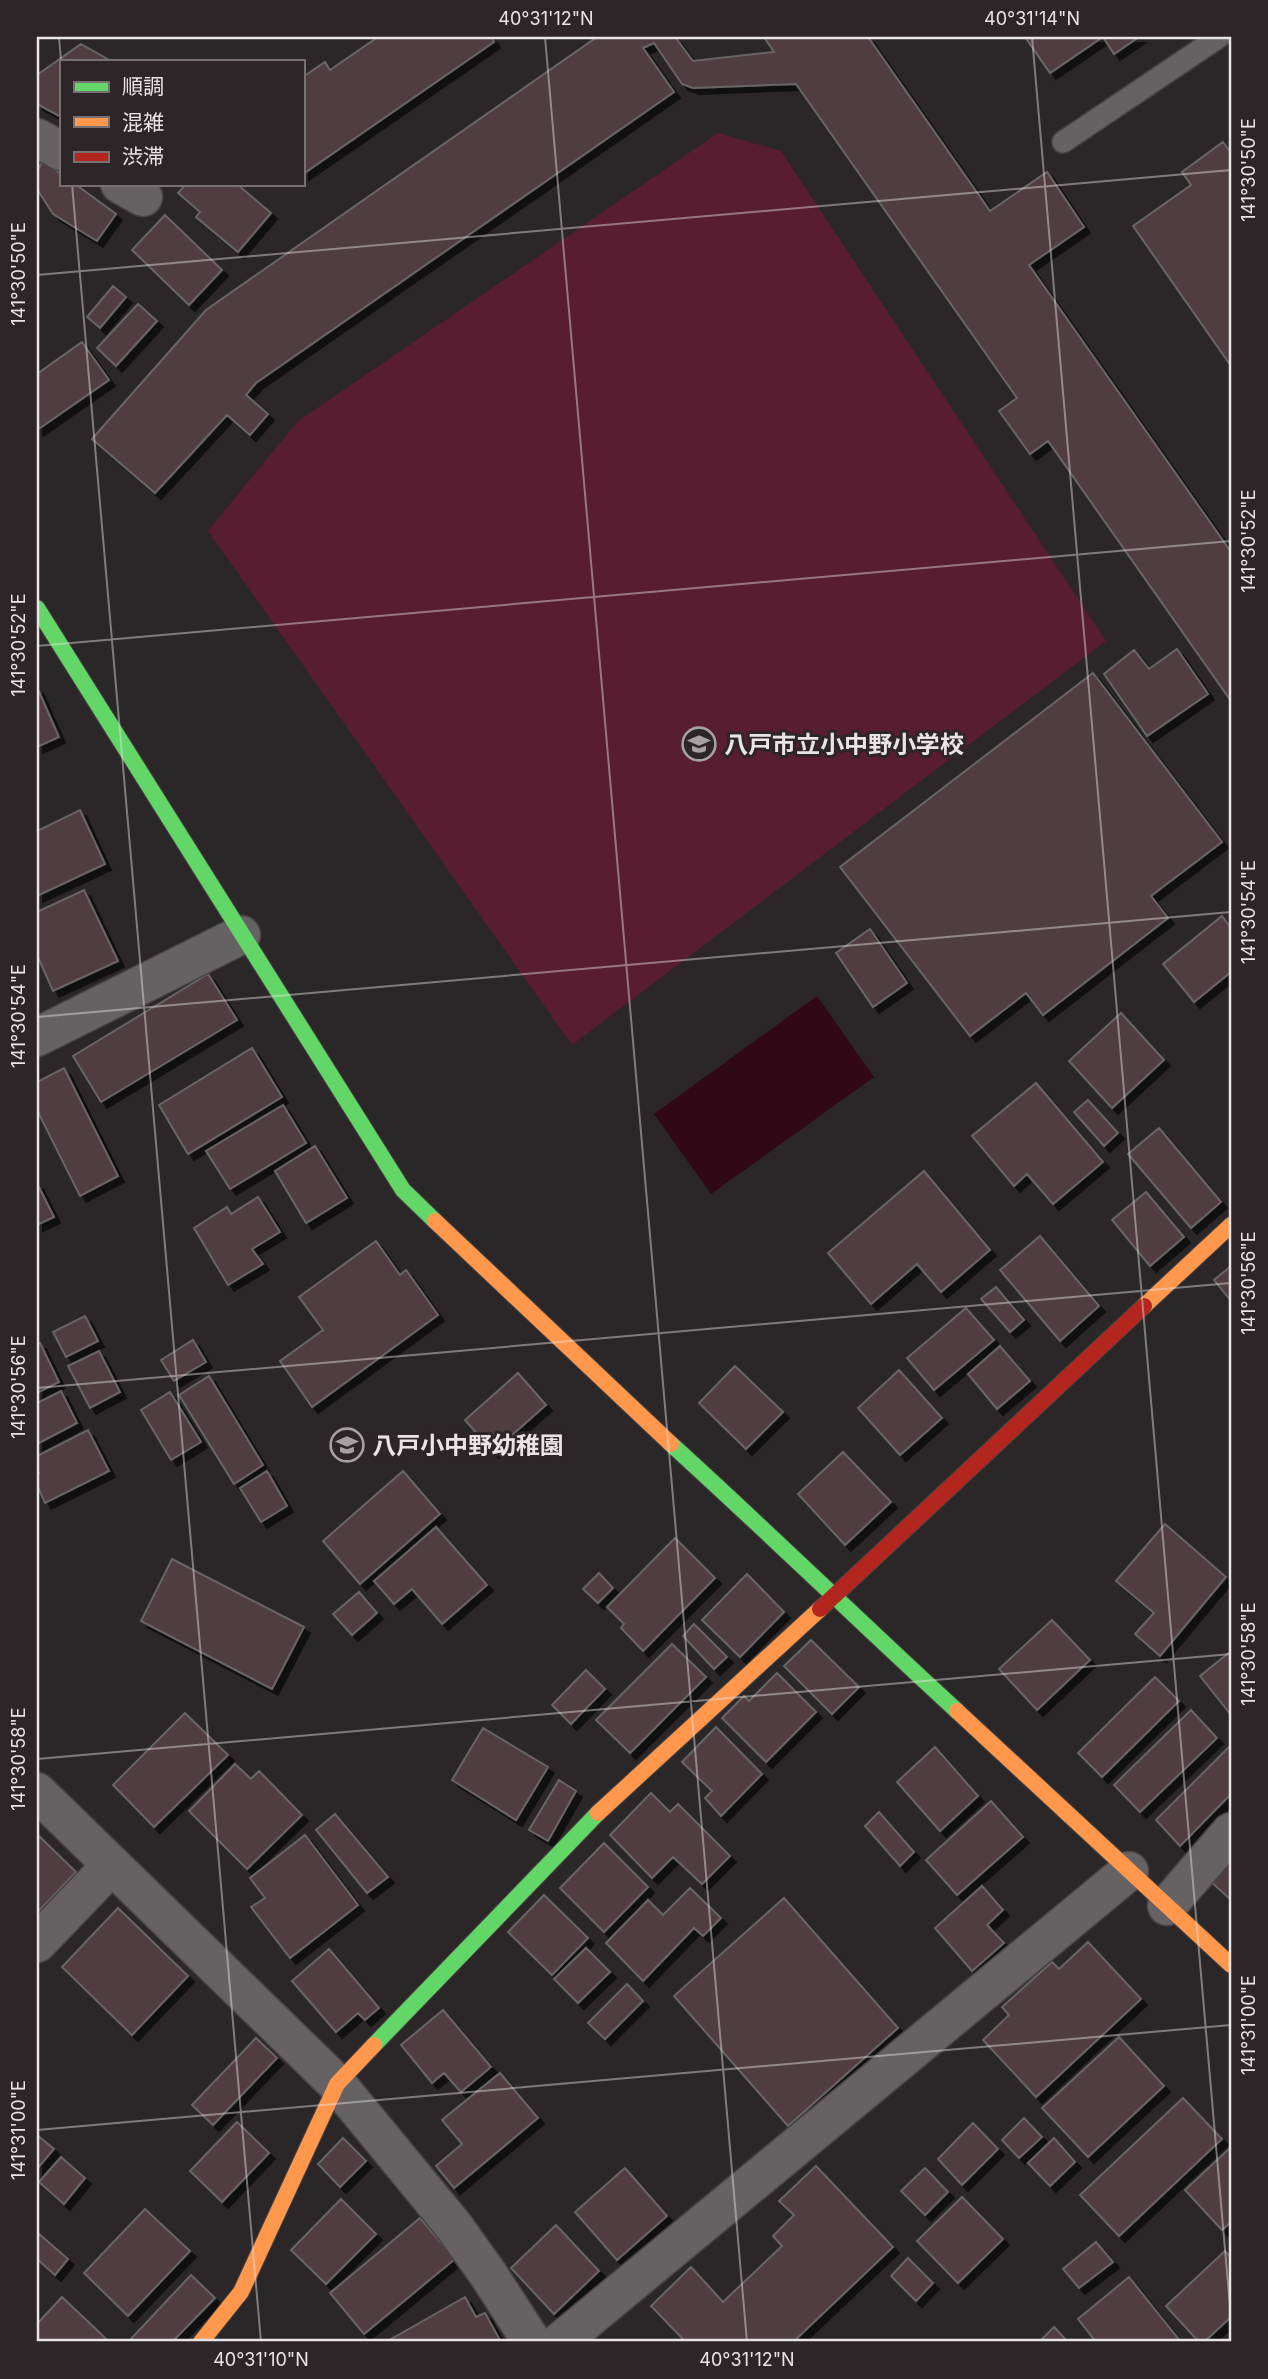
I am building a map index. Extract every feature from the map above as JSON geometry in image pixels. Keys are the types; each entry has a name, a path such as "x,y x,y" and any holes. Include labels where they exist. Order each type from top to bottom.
{"street":[{"path":"37,138 60,150"},
{"path":"37,608 403,1190 649,1424 756,1521 833,1597 1231,1965"},
{"path":"37,1037 241,935"},
{"path":"201,2342 241,2292 337,2084 614,1796 833,1597 1231,1225"},
{"path":"37,1792 337,2084 453,2225 533,2342"},
{"path":"1167,1906 1231,1832"},
{"path":"37,1943 112,1865"},
{"path":"560,2342 1129,1871"}],"lane":[{"path":"1063,142 1219,37"}],"shaded area":[{"path":"718,133 781,151 1106,641 572,1045 208,531 297,422"},
{"path":"817,996 874,1077 711,1194 654,1114"}],"building":[{"path":"378,37 491,37 494,42 304,173 304,76 325,62 330,70"},
{"path":"597,37 675,37 693,61 774,52 764,37 868,37 990,211 1047,172 1084,227 1029,265 1231,552 1231,701 1048,441 1030,454 999,411 1017,398 796,84 693,88 682,84 654,43 643,48 674,92 256,383 246,395 268,414 250,435 227,415 155,493 92,439 206,310"},
{"path":"1025,37 1103,37 1050,73"},
{"path":"1103,37 1139,37 1114,54"},
{"path":"81,44 109,60 60,60 60,116 37,104 37,75"},
{"path":"1223,142 1231,153 1231,366 1133,226 1191,185 1182,172"},
{"path":"43,161 60,173 60,186 78,186 116,214 97,241 53,214 37,189 37,171"},
{"path":"184,186 239,186 271,213 238,252 196,217 200,212 178,193"},
{"path":"165,215 222,270 189,305 132,250"},
{"path":"113,286 126,297 100,328 87,317"},
{"path":"138,304 157,321 116,366 97,348"},
{"path":"82,342 109,380 37,430 37,374"},
{"path":"1177,649 1208,694 1147,736 1104,674 1134,650 1149,669"},
{"path":"1093,673 1222,842 1151,896 1168,918 1043,1015 1026,993 970,1036 840,867"},
{"path":"37,687 59,737 37,747"},
{"path":"80,810 105,864 37,896 37,831"},
{"path":"84,890 118,961 53,991 37,955 37,912"},
{"path":"1222,916 1231,928 1231,972 1194,1002 1163,964"},
{"path":"870,929 907,983 873,1007 836,953"},
{"path":"208,974 237,1020 101,1102 73,1056"},
{"path":"1121,1013 1164,1060 1112,1108 1069,1061"},
{"path":"252,1048 282,1097 188,1154 159,1105"},
{"path":"64,1068 118,1176 80,1196 37,1110 37,1082"},
{"path":"1036,1083 1103,1162 1053,1204 1027,1174 1014,1186 972,1136"},
{"path":"1088,1100 1118,1133 1104,1146 1074,1112"},
{"path":"283,1105 306,1143 230,1189 206,1151"},
{"path":"1159,1128 1221,1202 1191,1228 1128,1154"},
{"path":"315,1146 347,1198 306,1223 275,1171"},
{"path":"924,1171 990,1250 941,1292 917,1264 871,1304 828,1253"},
{"path":"37,1183 54,1217 37,1225"},
{"path":"1146,1192 1184,1237 1150,1266 1112,1220"},
{"path":"258,1197 280,1232 252,1249 263,1264 228,1285 194,1228 227,1207 231,1214"},
{"path":"1040,1236 1099,1306 1060,1341 1000,1270"},
{"path":"376,1241 400,1275 406,1270 438,1315 312,1407 280,1361 323,1330 299,1297"},
{"path":"1231,1266 1231,1301 1214,1280"},
{"path":"996,1287 1024,1320 1010,1332 981,1299"},
{"path":"966,1308 994,1340 934,1390 907,1358"},
{"path":"85,1316 98,1341 66,1357 53,1332"},
{"path":"193,1340 206,1362 174,1381 161,1360"},
{"path":"40,1343 59,1382 37,1393 37,1345"},
{"path":"1000,1346 1030,1381 997,1409 968,1374"},
{"path":"99,1351 120,1392 90,1408 68,1366"},
{"path":"735,1366 783,1412 746,1449 699,1403"},
{"path":"899,1370 942,1418 900,1455 858,1408"},
{"path":"518,1373 546,1405 493,1452 465,1420"},
{"path":"209,1376 263,1465 234,1484 179,1395"},
{"path":"61,1391 77,1423 37,1444 37,1403"},
{"path":"170,1392 201,1442 171,1460 141,1410"},
{"path":"88,1430 109,1471 45,1503 37,1485 37,1456"},
{"path":"843,1452 891,1502 845,1545 798,1494"},
{"path":"267,1471 287,1506 261,1522 240,1488"},
{"path":"403,1471 440,1514 360,1584 323,1541"},
{"path":"1165,1524 1226,1577 1160,1656 1135,1634 1154,1613 1116,1581"},
{"path":"436,1527 487,1585 442,1624 412,1589 394,1604 374,1581"},
{"path":"675,1538 715,1578 643,1651 621,1628 624,1624 607,1607"},
{"path":"172,1559 304,1627 272,1689 141,1621"},
{"path":"599,1573 613,1588 598,1603 583,1589"},
{"path":"747,1574 784,1612 740,1657 702,1620"},
{"path":"359,1592 377,1613 352,1635 333,1614"},
{"path":"1052,1620 1090,1660 1037,1710 999,1669"},
{"path":"694,1624 727,1657 714,1669 683,1636"},
{"path":"811,1640 859,1687 832,1714 784,1666"},
{"path":"672,1644 706,1677 630,1753 596,1720"},
{"path":"1231,1651 1231,1715 1200,1676"},
{"path":"586,1670 605,1689 571,1724 552,1705"},
{"path":"777,1673 816,1712 766,1762 722,1718 744,1696 749,1701"},
{"path":"1155,1677 1179,1701 1102,1777 1078,1753"},
{"path":"1191,1710 1217,1738 1140,1812 1114,1785"},
{"path":"185,1713 228,1755 154,1827 113,1785"},
{"path":"716,1727 762,1774 721,1816 705,1798 712,1791 682,1762"},
{"path":"483,1728 548,1767 516,1820 452,1780"},
{"path":"935,1747 978,1796 940,1831 897,1782"},
{"path":"1229,1747 1231,1794 1180,1846 1156,1820"},
{"path":"235,1764 251,1779 259,1771 302,1815 247,1869 189,1811"},
{"path":"559,1780 576,1791 548,1841 529,1830"},
{"path":"651,1793 670,1812 678,1804 730,1856 702,1884 673,1857 652,1878 610,1835"},
{"path":"991,1801 1023,1837 957,1895 926,1860"},
{"path":"879,1812 914,1852 900,1866 865,1826"},
{"path":"335,1814 388,1877 367,1893 316,1830"},
{"path":"37,1834 76,1872 37,1913"},
{"path":"305,1835 358,1905 290,1958 251,1907 265,1898 250,1878"},
{"path":"604,1843 648,1887 604,1932 560,1888"},
{"path":"1231,1855 1231,1900 1209,1880"},
{"path":"982,1886 1003,1910 987,1925 1004,1943 972,1971 935,1928"},
{"path":"690,1888 721,1918 703,1936 694,1928 643,1981 606,1943 648,1900 663,1915"},
{"path":"544,1895 588,1938 552,1975 508,1932"},
{"path":"784,1898 898,2028 788,2126 674,1996"},
{"path":"118,1908 188,1976 132,2035 62,1967"},
{"path":"1088,1942 1141,1999 1036,2097 983,2040 1009,2015 1002,2007 1052,1962 1059,1969"},
{"path":"586,1948 610,1972 578,2003 554,1979"},
{"path":"329,1949 379,2008 365,2020 358,2013 336,2032 292,1981"},
{"path":"627,1984 643,2001 605,2039 588,2023"},
{"path":"443,2010 491,2067 461,2092 444,2073 432,2083 401,2045"},
{"path":"1119,2037 1164,2086 1088,2157 1042,2108"},
{"path":"256,2038 277,2058 213,2125 192,2105"},
{"path":"500,2073 538,2118 454,2188 436,2166 462,2144 442,2120"},
{"path":"1183,2098 1222,2139 1119,2236 1080,2195"},
{"path":"1024,2118 1042,2137 1019,2158 1002,2140"},
{"path":"237,2122 269,2153 222,2202 190,2171"},
{"path":"973,2123 998,2149 962,2185 938,2159"},
{"path":"37,2135 54,2149 37,2169"},
{"path":"343,2138 366,2161 340,2187 318,2164"},
{"path":"1054,2138 1075,2162 1050,2186 1028,2163"},
{"path":"1231,2147 1231,2222 1222,2230 1185,2190"},
{"path":"61,2157 85,2178 64,2204 39,2182"},
{"path":"816,2166 893,2247 793,2342 681,2342 684,2340 651,2306 691,2267 723,2302 782,2246 773,2236 794,2215 779,2201"},
{"path":"625,2168 667,2216 617,2260 575,2212"},
{"path":"925,2168 948,2192 925,2215 901,2191"},
{"path":"962,2197 1003,2239 958,2283 917,2241"},
{"path":"341,2199 376,2234 326,2284 291,2250"},
{"path":"145,2209 190,2251 128,2316 84,2273"},
{"path":"420,2218 455,2259 364,2334 330,2293"},
{"path":"556,2225 599,2271 554,2314 511,2268"},
{"path":"38,2233 68,2259 55,2275 37,2259"},
{"path":"1096,2242 1113,2262 1079,2288 1063,2269"},
{"path":"1225,2251 1231,2258 1231,2317 1204,2342 1199,2342 1166,2306"},
{"path":"908,2258 933,2283 916,2301 891,2276"},
{"path":"191,2275 215,2298 172,2342 128,2342"},
{"path":"1129,2277 1181,2342 1096,2342 1078,2319"},
{"path":"62,2297 109,2342 37,2342 37,2324"},
{"path":"465,2297 476,2317 485,2313 501,2342 386,2342"},
{"path":"1054,2327 1068,2342 1039,2342"}],"traffic: fast":[{"path":"37,608 403,1190 435,1221"},
{"path":"671,1444 957,1711"},
{"path":"374,2045 598,1813"}],"traffic: slow":[{"path":"435,1221 671,1444"},
{"path":"1144,1306 1231,1225"},
{"path":"598,1813 820,1609"},
{"path":"957,1711 1231,1965"},
{"path":"201,2342 241,2292 337,2084 374,2045"}],"traffic: jam":[{"path":"820,1609 1144,1306"}],"place":[{"name":"八戸市立小中野小学校","path":"699,744"},
{"name":"八戸小中野幼稚園","path":"347,1445"}]}
